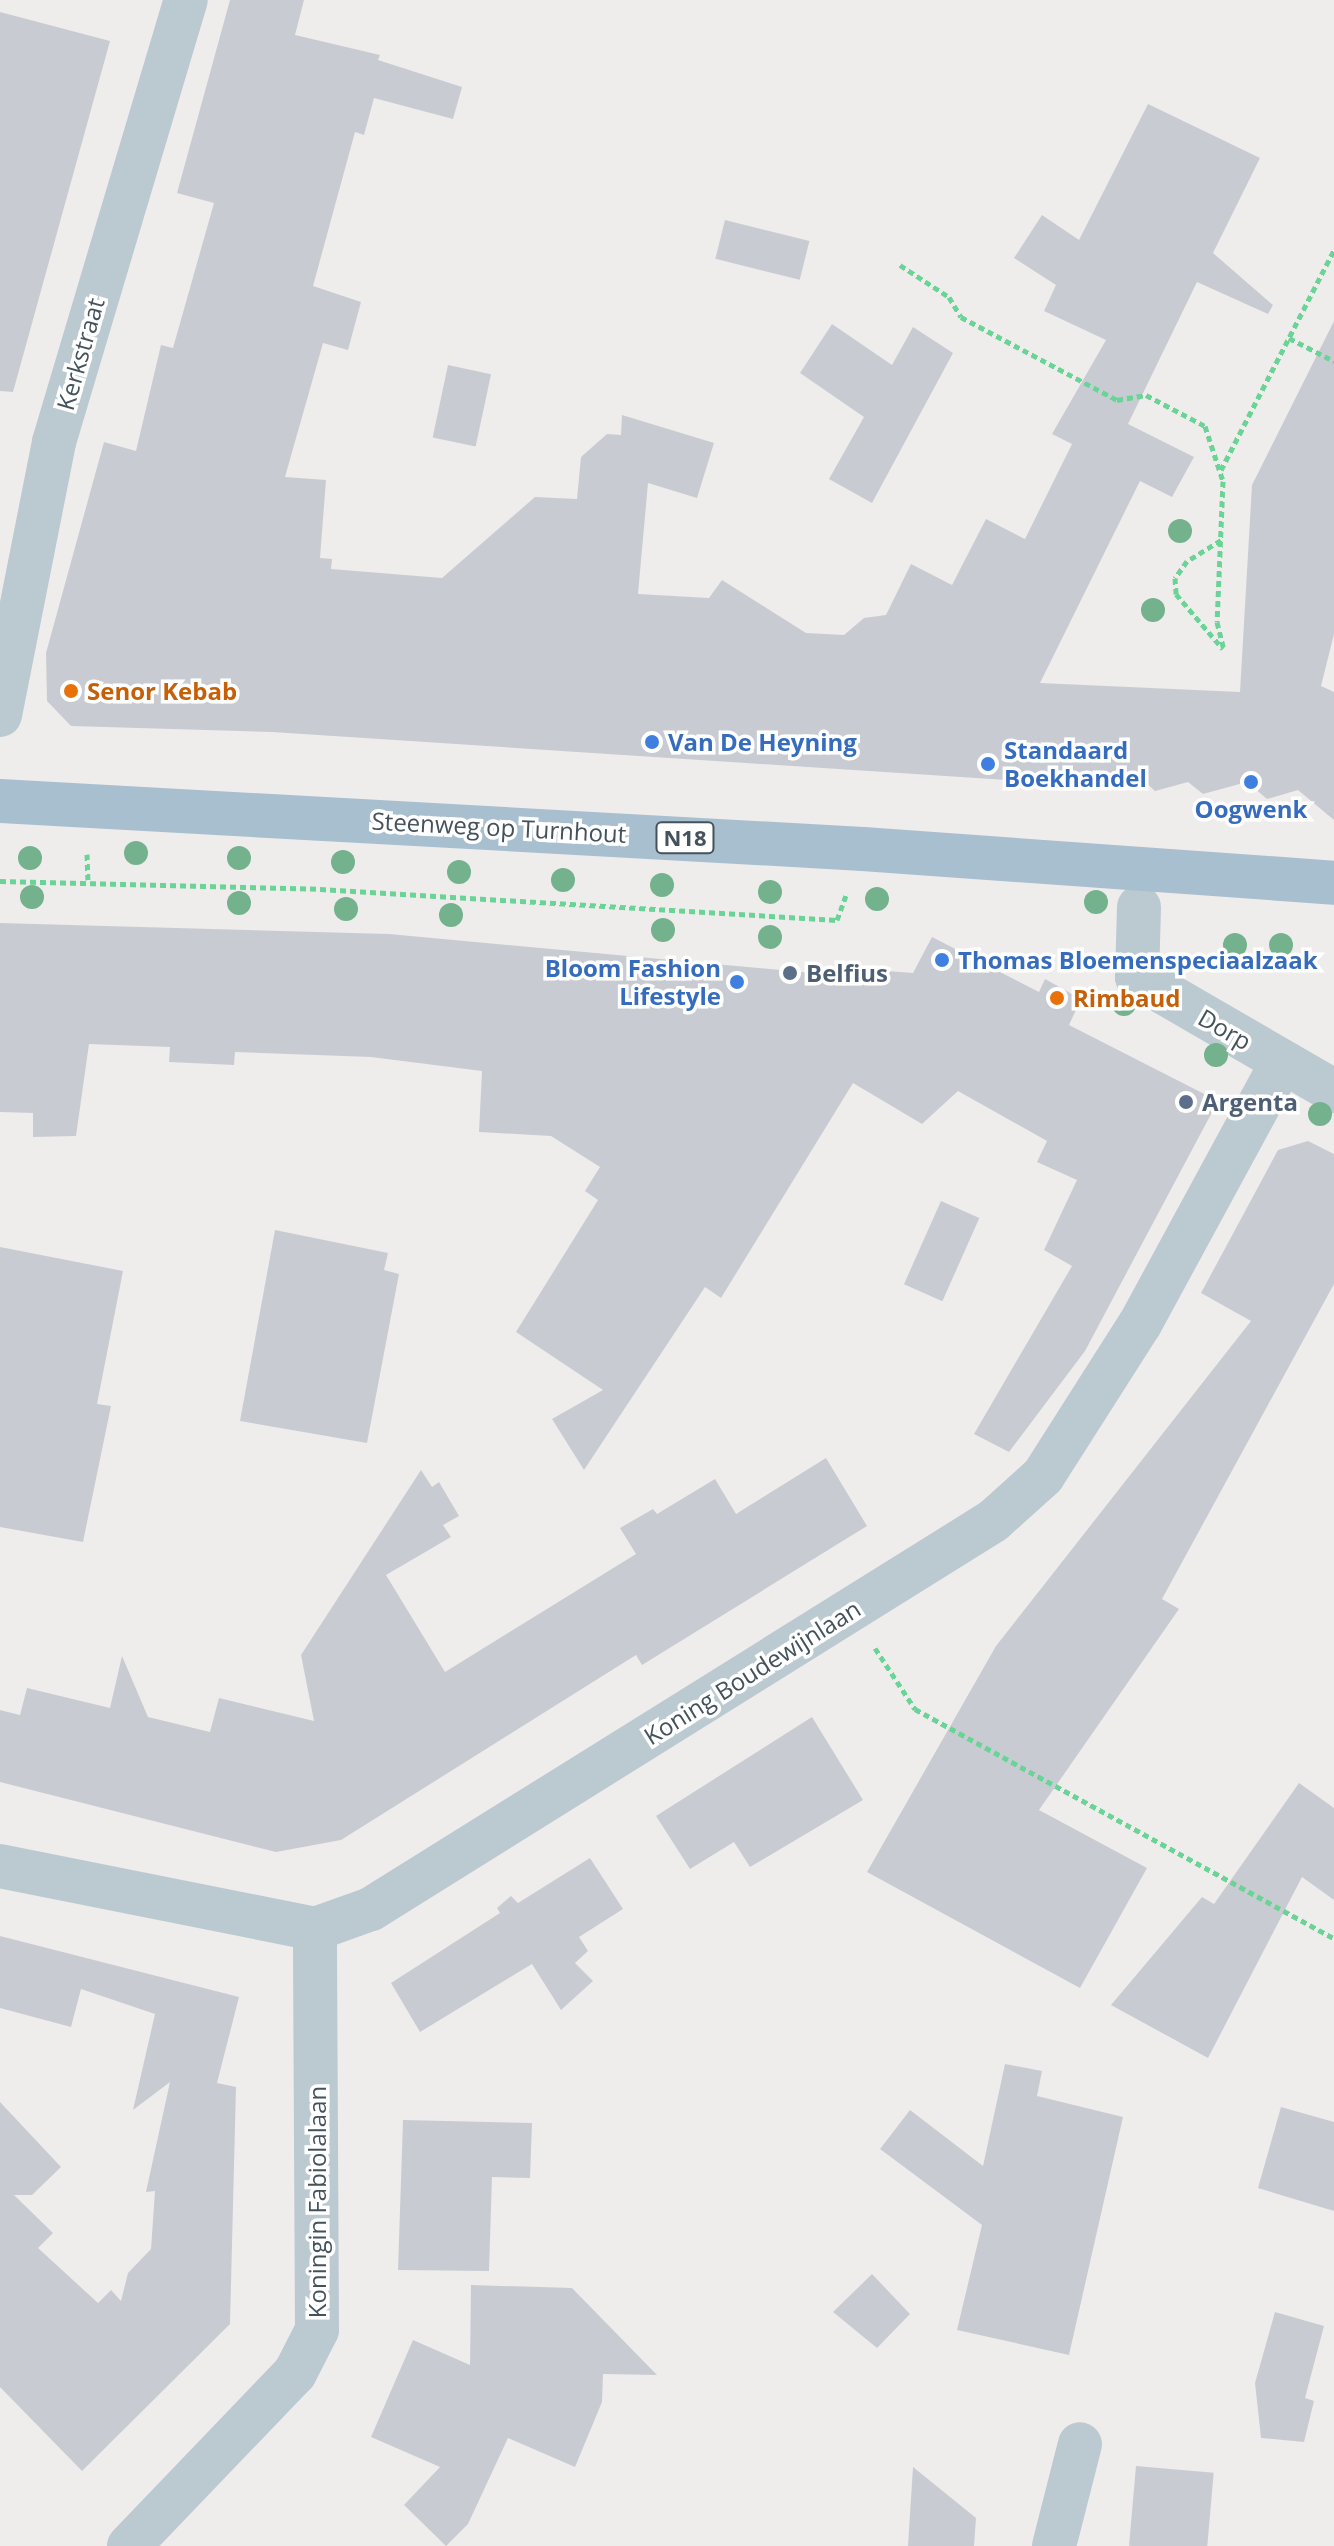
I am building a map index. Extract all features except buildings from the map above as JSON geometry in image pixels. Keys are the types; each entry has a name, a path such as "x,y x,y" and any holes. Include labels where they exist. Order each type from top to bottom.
{"main road":[{"name":"Steenweg op Turnhout","path":"0,801 1140,889"},
{"name":"N18","path":"1140,889 1334,883"}],"street":[{"name":"Kerkstraat","path":"0,715 54,442 186,0"},
{"name":"Dorp","path":"1140,889 1137,977 1334,1091"},
{"name":"Koning Boudewijnlaan","path":"315,1929 371,1909 993,1521 1043,1476 1140,1324 1282,1062"},
{"path":"0,1866 315,1929"},
{"name":"Koningin Fabiolalaan","path":"129,2546 295,2373 317,2330 315,1929"},
{"path":"1054,2546 1080,2444"}],"path":[{"path":"1221,471 1334,250"},
{"path":"900,265 949,297 961,317 1117,400 1146,395 1205,426 1221,471 1221,540 1217,622 1224,650 1176,594 1175,578 1187,561 1221,540"},
{"path":"1289,338 1334,361"},
{"path":"0,881 320,889 384,896 837,920"},
{"path":"851,1610 915,1709 1334,1938"}],"place":[{"name":"Senor Kebab","path":"71,691"},
{"name":"Van De Heyning","path":"652,742"},
{"name":"Standaard Boekhandel","path":"988,764"},
{"name":"Oogwenk","path":"1251,782"},
{"name":"Thomas Bloemenspeciaalzaak","path":"942,960"},
{"name":"Belfius","path":"790,973"},
{"name":"Bloom Fashion Lifestyle","path":"737,982"},
{"name":"Rimbaud","path":"1057,998"},
{"name":"Argenta","path":"1186,1102"}]}
